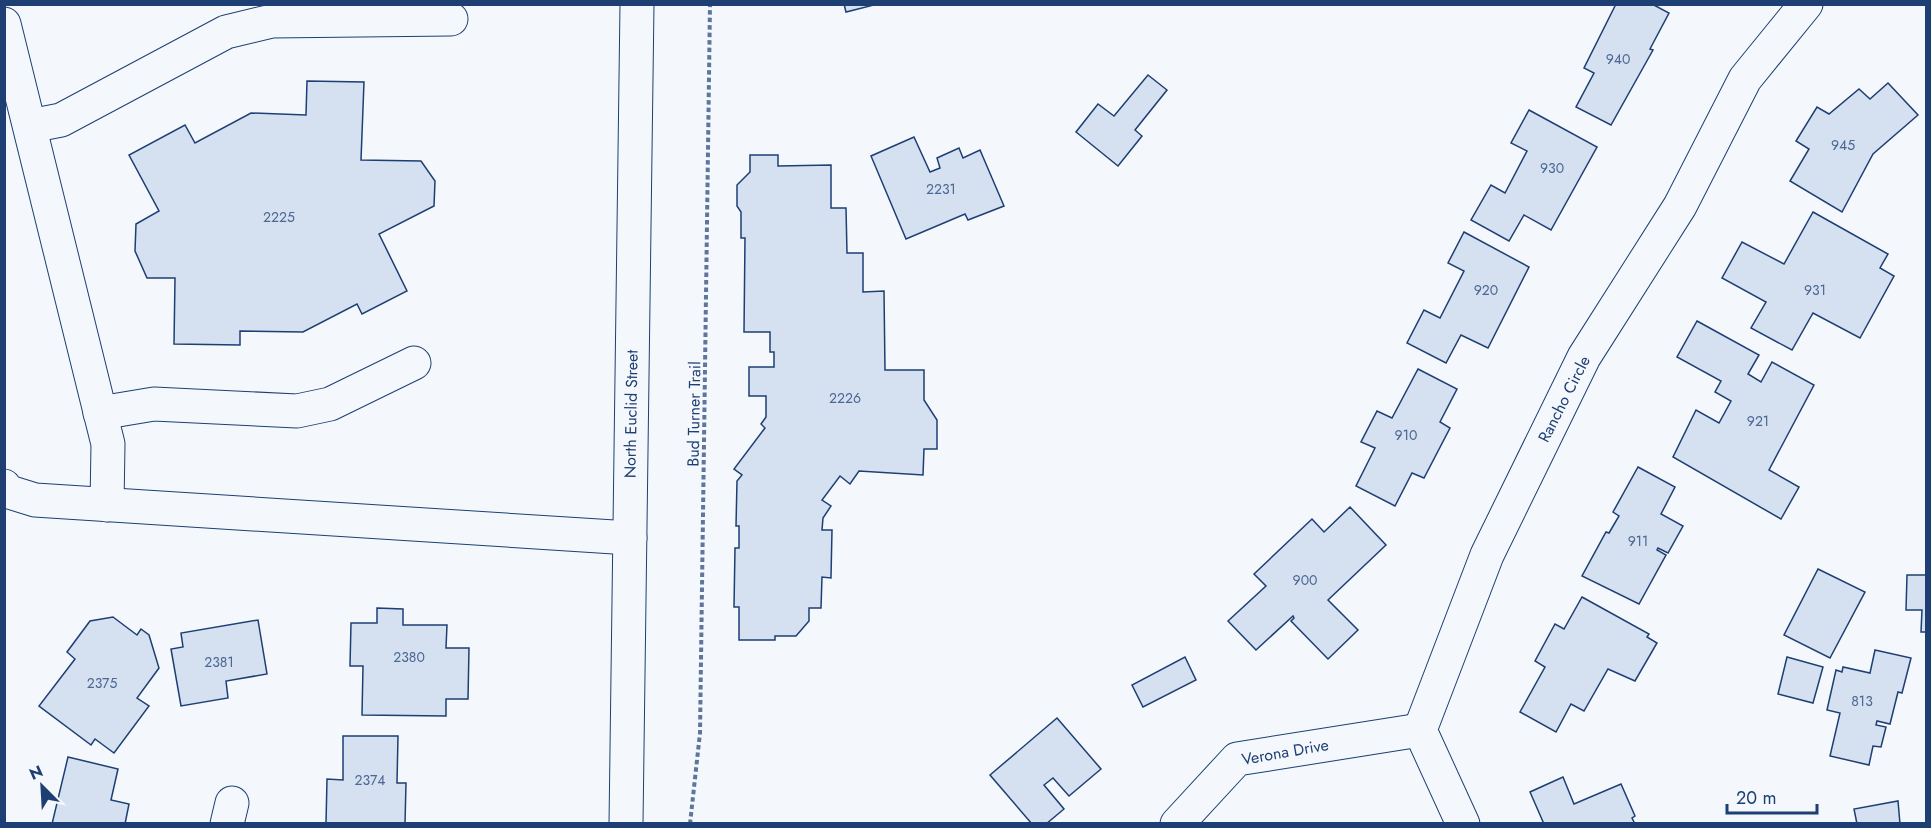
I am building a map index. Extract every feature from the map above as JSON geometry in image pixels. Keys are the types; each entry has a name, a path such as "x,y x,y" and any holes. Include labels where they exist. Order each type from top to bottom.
{"street":[{"name":"North Euclid Street","path":"626,824 637,4"},
{"name":"Rancho Circle","path":"1420,730 1487,555 1584,357 1680,206 1745,79 1806,4"},
{"path":"30,126 61,120 226,32 272,21 451,19"},
{"path":"4,24 108,444 107,505"},
{"path":"100,413 154,404 297,411 330,405 414,363"},
{"path":"4,486 6,491 35,500 630,538"},
{"path":"1420,730 1463,824"},
{"name":"Verona Drive","path":"1177,824 1237,759 1420,730"}],"path":[{"name":"Bud Turner Trail","path":"690,824 700,721 710,4"}],"building":[{"path":"844,4 874,4 874,5 846,12"},
{"path":"1616,4 1652,4 1669,13 1650,49 1653,50 1611,125 1576,107 1594,73 1584,68"},
{"path":"1148,75 1167,90 1135,130 1142,136 1118,166 1076,132 1098,104 1114,116"},
{"path":"307,81 364,82 361,160 421,161 435,181 434,206 379,234 407,291 362,314 357,304 303,332 240,331 240,345 174,344 175,278 147,278 135,251 136,224 159,211 129,155 185,125 195,143 251,113 306,115"},
{"path":"1888,83 1918,115 1873,154 1842,212 1790,181 1809,149 1796,141 1817,107 1829,114 1859,89 1870,99"},
{"path":"1529,110 1597,147 1551,230 1524,215 1509,241 1471,220 1491,185 1505,193 1527,151 1511,143"},
{"path":"914,137 930,172 940,168 937,158 959,148 963,158 980,150 1004,206 968,220 965,214 906,239 871,156"},
{"path":"750,155 778,155 778,166 831,165 831,208 846,208 847,253 863,253 863,292 884,291 885,370 924,370 924,400 937,420 937,449 924,449 923,475 859,471 850,484 840,476 822,500 831,506 823,518 822,530 832,530 831,578 822,577 821,608 809,608 809,621 796,636 775,636 775,640 739,640 739,607 734,607 735,548 739,548 739,526 736,526 737,481 742,475 734,469 765,428 761,424 766,417 766,396 749,396 749,367 774,367 774,352 770,352 770,332 744,332 745,238 741,238 741,212 737,206 737,185 750,172"},
{"path":"1813,212 1888,254 1880,268 1894,276 1860,338 1813,313 1792,350 1751,328 1766,302 1722,278 1742,242 1784,264"},
{"path":"1464,232 1529,267 1488,348 1461,335 1446,363 1407,343 1424,310 1440,318 1464,271 1448,263"},
{"path":"1697,321 1759,355 1748,374 1761,382 1772,362 1814,385 1769,470 1799,487 1781,519 1673,457 1696,410 1719,423 1731,401 1715,392 1721,381 1677,357"},
{"path":"1418,369 1457,389 1440,422 1450,428 1424,478 1412,473 1395,506 1356,486 1375,448 1361,442 1377,411 1392,418"},
{"path":"1638,467 1675,487 1661,514 1683,526 1668,553 1658,548 1657,550 1666,555 1639,604 1582,576 1606,532 1609,533 1619,516 1613,512"},
{"path":"1350,507 1386,545 1328,600 1358,630 1328,659 1291,621 1293,616 1256,650 1228,621 1266,586 1254,574 1312,519 1324,532"},
{"path":"1818,569 1865,592 1830,658 1784,635"},
{"path":"1907,575 1926,575 1926,632 1921,632 1922,610 1906,610"},
{"path":"1582,597 1649,634 1647,637 1657,643 1635,681 1608,669 1584,711 1571,704 1556,732 1520,712 1545,667 1535,661 1555,624 1564,629"},
{"path":"377,608 403,609 403,625 447,625 446,648 469,648 468,699 446,699 446,716 362,715 363,666 350,666 351,623 377,623"},
{"path":"113,617 137,635 141,629 149,635 159,668 137,698 149,706 114,753 95,739 91,745 39,706 75,659 67,652 90,621"},
{"path":"258,620 267,674 226,681 228,698 181,706 171,649 183,647 181,633"},
{"path":"1875,650 1911,658 1902,693 1898,692 1890,724 1877,721 1876,725 1886,727 1881,747 1873,746 1869,765 1830,756 1840,713 1827,710 1836,670 1842,672 1843,667 1870,673"},
{"path":"1185,657 1196,680 1143,707 1132,685"},
{"path":"1787,657 1823,667 1813,703 1778,694"},
{"path":"1057,718 1101,769 1069,796 1053,778 1044,785 1064,809 1046,824 1032,824 990,775"},
{"path":"343,736 398,736 397,783 406,783 405,824 326,824 327,779 343,780"},
{"path":"68,757 118,769 111,800 129,804 125,824 52,824"},
{"path":"1563,777 1574,804 1621,784 1635,816 1632,818 1635,824 1544,824 1530,792"},
{"path":"1898,801 1900,824 1857,824 1854,809"}]}
